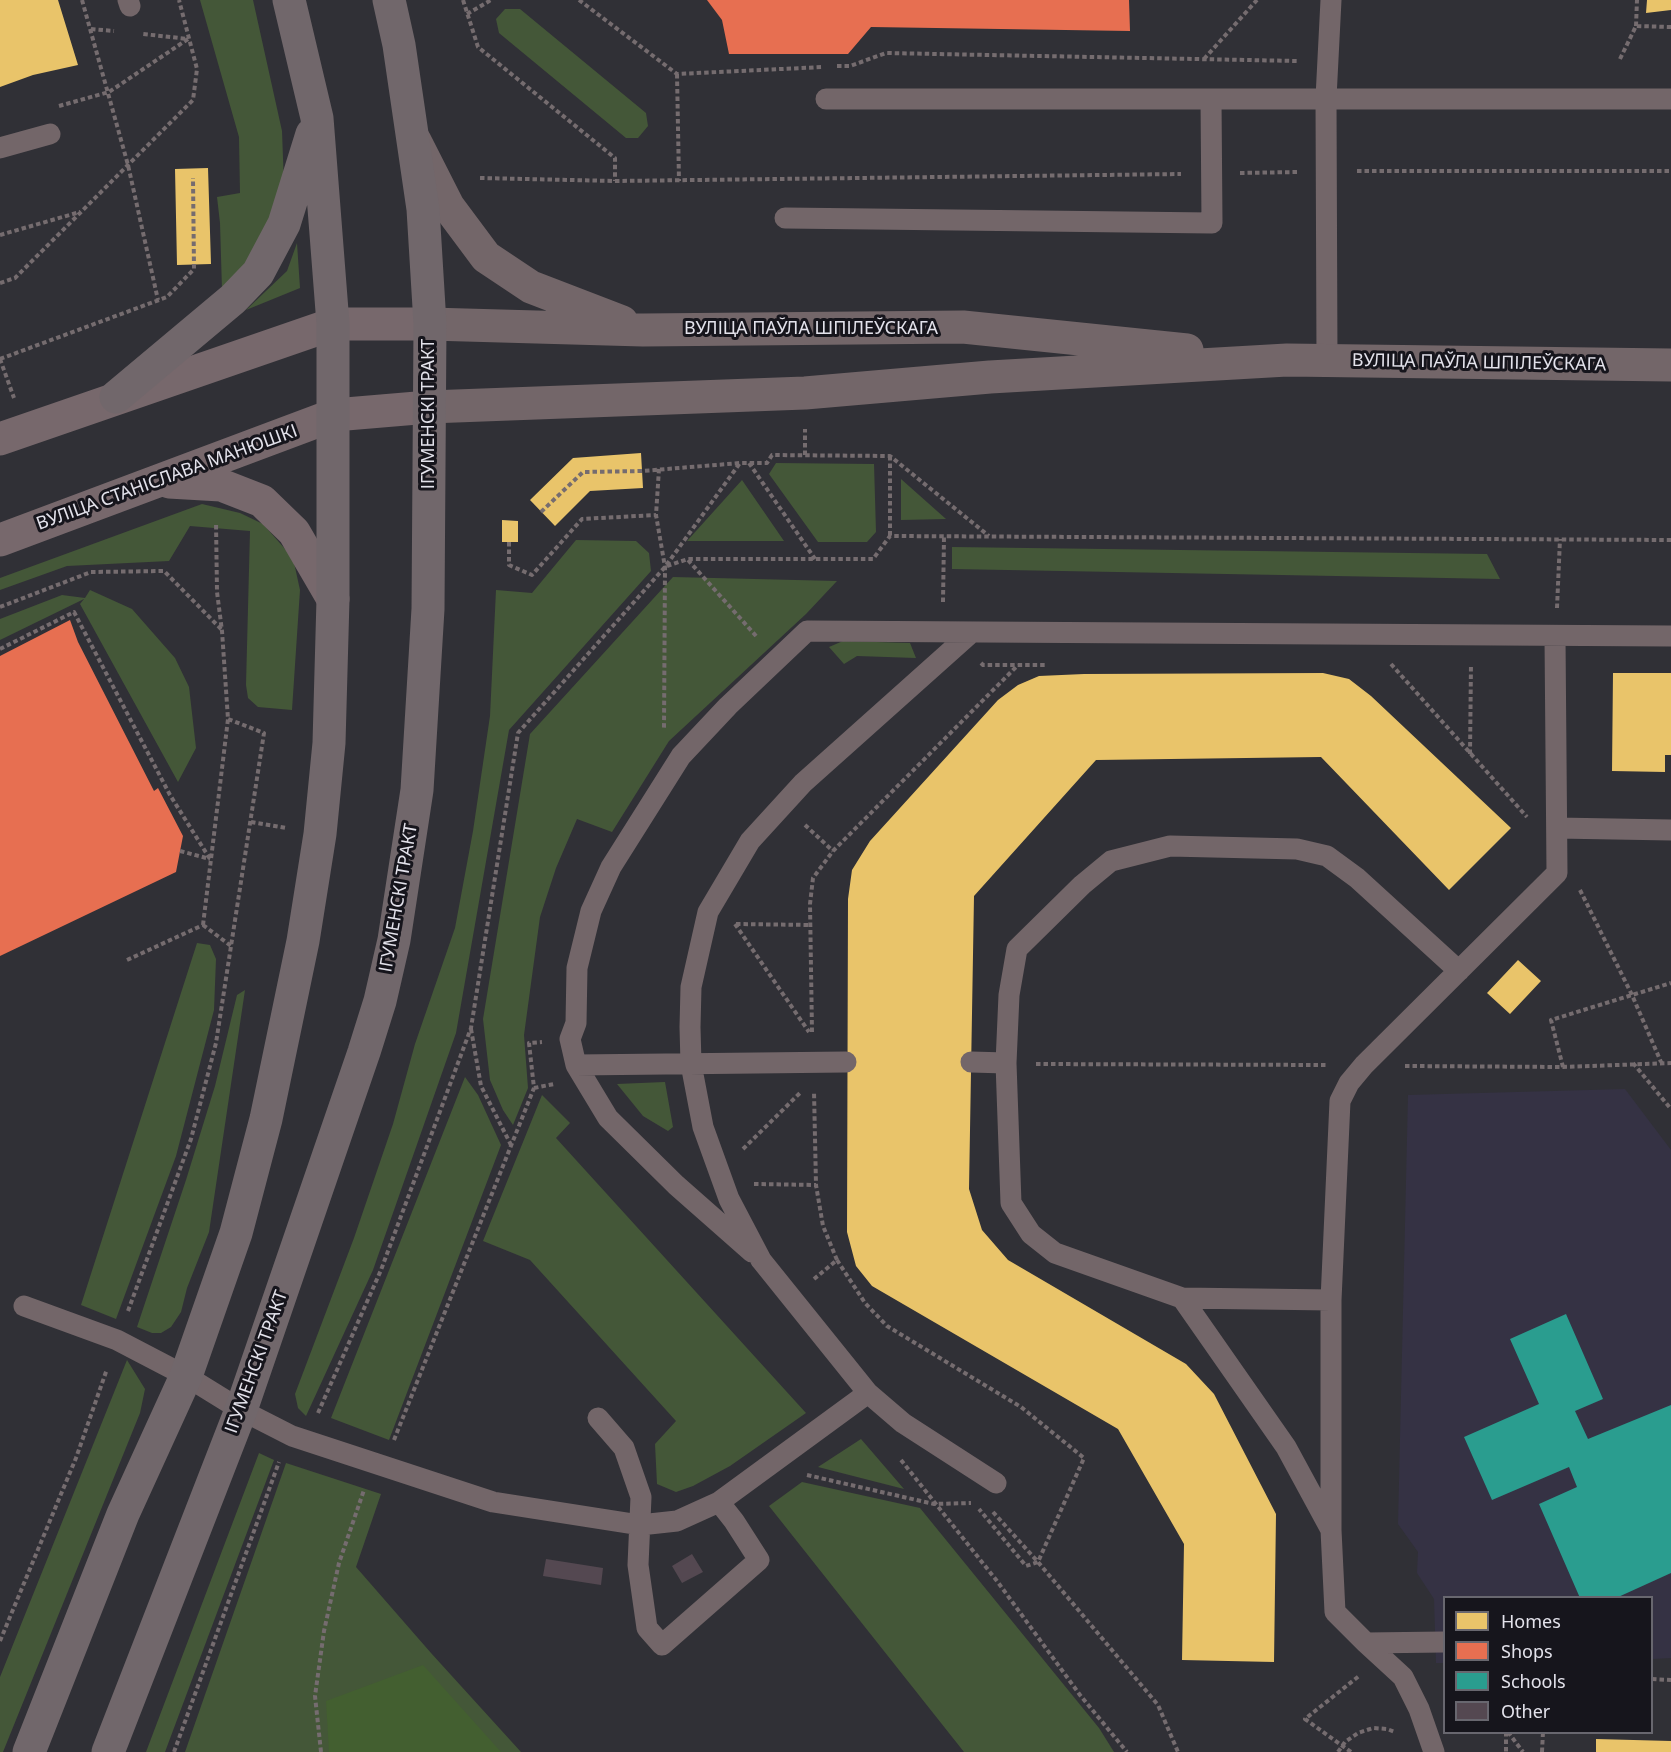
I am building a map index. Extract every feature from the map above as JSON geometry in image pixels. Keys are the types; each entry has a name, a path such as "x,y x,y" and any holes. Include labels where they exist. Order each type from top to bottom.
{"main road":[{"path":"29,1752 123,1514 186,1376 236,1233 266,1119 303,941 325,802 333,598 333,324 317,118 288,0"},
{"name":"ІГУМЕНСКІ ТРАКТ","path":"108,1752 241,1410 364,1052 380,1001 394,940 417,790 428,609 430,324 423,209 399,45 389,0"},
{"path":"116,398 233,299 258,273 284,224 317,118"},
{"path":"0,439 333,324"},
{"name":"ВУЛІЦА ПАЎЛА ШПІЛЕЎСКАГА","path":"333,324 430,324"},
{"name":"ВУЛІЦА ПАЎЛА ШПІЛЕЎСКАГА","path":"334,415 429,407"},
{"name":"ВУЛІЦА СТАНІСЛАВА МАНЮШКІ","path":"0,540 334,415"},
{"path":"158,481 221,485 262,501 294,532 333,598"}],"street":[{"path":"412,135 448,206 486,257 531,287 643,330"},
{"name":"ВУЛІЦА ПАЎЛА ШПІЛЕЎСКАГА","path":"430,324 643,330 963,327 1287,360 1671,365"},
{"name":"ВУЛІЦА ПАЎЛА ШПІЛЕЎСКАГА","path":"429,407 806,393 990,377 1287,360"}],"lane":[{"path":"1326,361 1326,98 1331,0"},
{"path":"826,99 1671,99"},
{"path":"784,218 1212,223 1212,99"},
{"path":"0,148 50,134"},
{"path":"996,1484 903,1422 868,1393 761,1260 676,1185 608,1118 576,1065 570,1039 576,1023 577,968 591,911 611,867 681,756 728,706 807,630 1555,637 1671,636"},
{"path":"761,1260 729,1199 703,1127 691,1064 691,987 708,912 750,841 803,783 972,632"},
{"path":"1434,1752 1419,1709 1403,1677 1335,1612 1331,1530 1331,1299 1340,1101 1349,1083 1364,1065 1557,873 1555,637"},
{"path":"1557,828 1671,830"},
{"path":"1331,1299 1182,1298 1055,1254 1031,1234 1011,1203 1006,1064 1010,995 1017,949 1082,885 1111,861 1170,846 1297,849 1328,856 1357,878 1459,971"},
{"path":"576,1065 846,1062"},
{"path":"971,1062 1006,1064"},
{"path":"1182,1298 1286,1447 1331,1530"},
{"path":"24,1306 117,1340 292,1436 493,1502 640,1525 677,1521 718,1502 868,1393"},
{"path":"598,1418 624,1448 641,1497 638,1565 647,1628 662,1645 759,1560 734,1521 718,1502"},
{"path":"1366,1643 1443,1642"}],"path":[{"path":"82,0 128,165 158,300"},
{"path":"0,283 15,278 193,100 197,69 179,0"},
{"path":"463,0 478,47 615,158 615,182"},
{"path":"467,14 491,0"},
{"path":"579,0 677,74 850,66 886,53 1309,61"},
{"path":"1204,59 1257,0"},
{"path":"1620,59 1636,26 1637,0"},
{"path":"1636,26 1671,27"},
{"path":"91,29 124,32"},
{"path":"134,33 188,39"},
{"path":"54,107 109,92 188,39"},
{"path":"677,74 679,181"},
{"path":"480,178 615,182 1326,171 1671,171"},
{"path":"0,359 167,297 194,269 194,178"},
{"path":"0,235 81,212"},
{"path":"541,512 583,472 767,462 772,455 890,456 989,537"},
{"path":"666,567 688,559 873,559 890,536 890,456"},
{"path":"315,1420 381,1270 471,1028 518,733 666,567 740,463"},
{"path":"748,463 815,560"},
{"path":"659,469 656,515 666,567 664,736 681,756"},
{"path":"509,542 509,565 532,574 582,519 656,515"},
{"path":"203,925 228,719 222,631 216,592 216,518"},
{"path":"890,536 1671,540"},
{"path":"1555,637 1560,539"},
{"path":"688,559 777,659"},
{"path":"0,608 91,572 164,571 222,631"},
{"path":"0,649 74,612 170,795 211,859"},
{"path":"1390,663 1534,825 1557,873 1573,876 1632,994 1661,1062"},
{"path":"1470,754 1471,663"},
{"path":"974,673 983,665"},
{"path":"735,924 812,1038 813,878 833,851 1018,665"},
{"path":"0,1641 76,1458 191,1139 216,1043 264,733 228,719"},
{"path":"796,830 804,823 833,851"},
{"path":"180,850 211,859"},
{"path":"732,934 740,914"},
{"path":"735,924 811,925"},
{"path":"203,925 231,946"},
{"path":"127,960 203,925"},
{"path":"1563,1067 1551,1020 1671,983"},
{"path":"471,1028 481,1086 511,1146"},
{"path":"391,1447 534,1088 529,1043"},
{"path":"1633,1063 1671,1109"},
{"path":"813,1080 816,1185 823,1226 837,1260 864,1303 887,1326 1022,1407 1084,1458 1038,1562 1026,1566 973,1503"},
{"path":"738,1154 805,1088"},
{"path":"750,1184 816,1185"},
{"path":"809,1283 837,1260"},
{"path":"901,1459 934,1504 997,1581 1080,1695 1126,1752"},
{"path":"174,1752 279,1460"},
{"path":"801,1474 934,1504 985,1504 1038,1562 1158,1705 1178,1752"},
{"path":"321,1752 315,1696 324,1631 339,1563 368,1481"},
{"path":"1351,1752 1305,1719 1364,1671"},
{"path":"1653,1679 1671,1680"},
{"path":"1338,1752 1342,1745 1358,1733 1373,1728 1387,1729 1401,1735"},
{"path":"1506,1752 1507,1734"},
{"path":"1509,1734 1523,1752"},
{"path":"1542,1734 1542,1752"}],"shaded area":[{"path":"1625,1089 1671,1150 1671,1658 1653,1659 1653,1596 1443,1596 1443,1663 1436,1663 1434,1599 1417,1573 1418,1552 1398,1524 1408,1095"}],"green space":[{"path":"200,0 253,0 282,131 284,185 268,237 222,290 217,197 240,193 239,137"},
{"path":"505,9 520,9 646,113 648,126 638,138 626,138 499,33 496,19"},
{"path":"297,243 300,288 246,310 287,271"},
{"path":"776,463 874,464 876,532 867,542 818,542 769,474"},
{"path":"901,479 946,519 901,520"},
{"path":"742,480 784,541 687,541"},
{"path":"202,504 240,513 263,524 293,558 300,590 292,710 258,707 248,698 246,685 250,531 190,526 169,561 67,566 0,590 0,578"},
{"path":"576,540 636,541 649,553 651,571 509,730 456,1033 373,1270 306,1416 298,1408 295,1394 354,1238 393,1124 415,1044 455,928 473,831 490,716 496,590 532,593"},
{"path":"952,547 1487,554 1500,579 952,569"},
{"path":"673,577 837,581 806,614 669,741 612,832 577,819 556,868 540,917 524,1035 528,1088 513,1125 503,1110 490,1080 483,1019 530,734"},
{"path":"90,590 132,609 175,658 189,687 196,748 178,782 80,604 84,599 0,640 0,619 62,595 85,598"},
{"path":"843,641 910,643 916,658 857,656 844,664 829,647"},
{"path":"197,943 210,945 216,959 214,1010 176,1156 116,1319 81,1305"},
{"path":"245,990 209,1232 187,1288 181,1312 171,1327 161,1333 152,1333 137,1327 215,1086 237,995"},
{"path":"465,1077 478,1095 501,1145 389,1440 331,1418"},
{"path":"665,1082 673,1127 668,1131 643,1116 617,1084"},
{"path":"542,1095 570,1123 556,1138 806,1413 730,1466 693,1486 676,1492 657,1484 655,1444 676,1421 530,1260 483,1241"},
{"path":"127,1360 145,1389 140,1413 3,1752 0,1752 0,1677"},
{"path":"861,1439 904,1489 818,1467"},
{"path":"259,1453 274,1460 165,1752 146,1752"},
{"path":"286,1463 381,1494 356,1567 521,1752 185,1752"},
{"path":"802,1482 920,1508 1099,1728 1114,1752 964,1752 769,1506"},
{"path":"423,1665 501,1752 329,1752 326,1701"}],"building: Homes":[{"path":"0,0 58,0 78,65 33,75 0,87"},
{"path":"1647,0 1671,0 1671,10 1646,13"},
{"path":"208,168 211,264 177,265 175,169"},
{"path":"641,453 643,488 590,491 555,526 530,500 573,458"},
{"path":"502,520 518,521 518,542 502,542"},
{"path":"1323,673 1349,679 1371,696 1511,828 1449,890 1321,757 1096,760 974,896 969,1189 982,1230 1008,1260 1186,1364 1214,1394 1276,1514 1274,1662 1182,1660 1184,1544 1118,1429 872,1286 856,1266 847,1232 848,899 852,870 870,841 998,700 1018,685 1039,676"},
{"path":"1613,673 1671,673 1671,755 1665,755 1665,772 1612,771"},
{"path":"1518,960 1541,981 1510,1014 1487,993"},
{"path":"1596,1739 1671,1741 1671,1752 1596,1752"}],"building: Shops":[{"path":"707,0 1129,0 1130,31 871,27 848,54 729,54 722,20"},
{"path":"70,620 78,642 154,791 158,788 183,836 176,872 0,956 0,656"}],"building: Schools":[{"path":"1566,1314 1603,1399 1575,1411 1588,1439 1671,1405 1671,1573 1620,1596 1579,1596 1539,1504 1577,1487 1569,1467 1492,1500 1464,1437 1539,1404 1510,1339"}],"building: Other":[{"path":"692,1554 703,1572 682,1583 672,1566"},
{"path":"546,1559 603,1568 601,1585 543,1576"}]}
